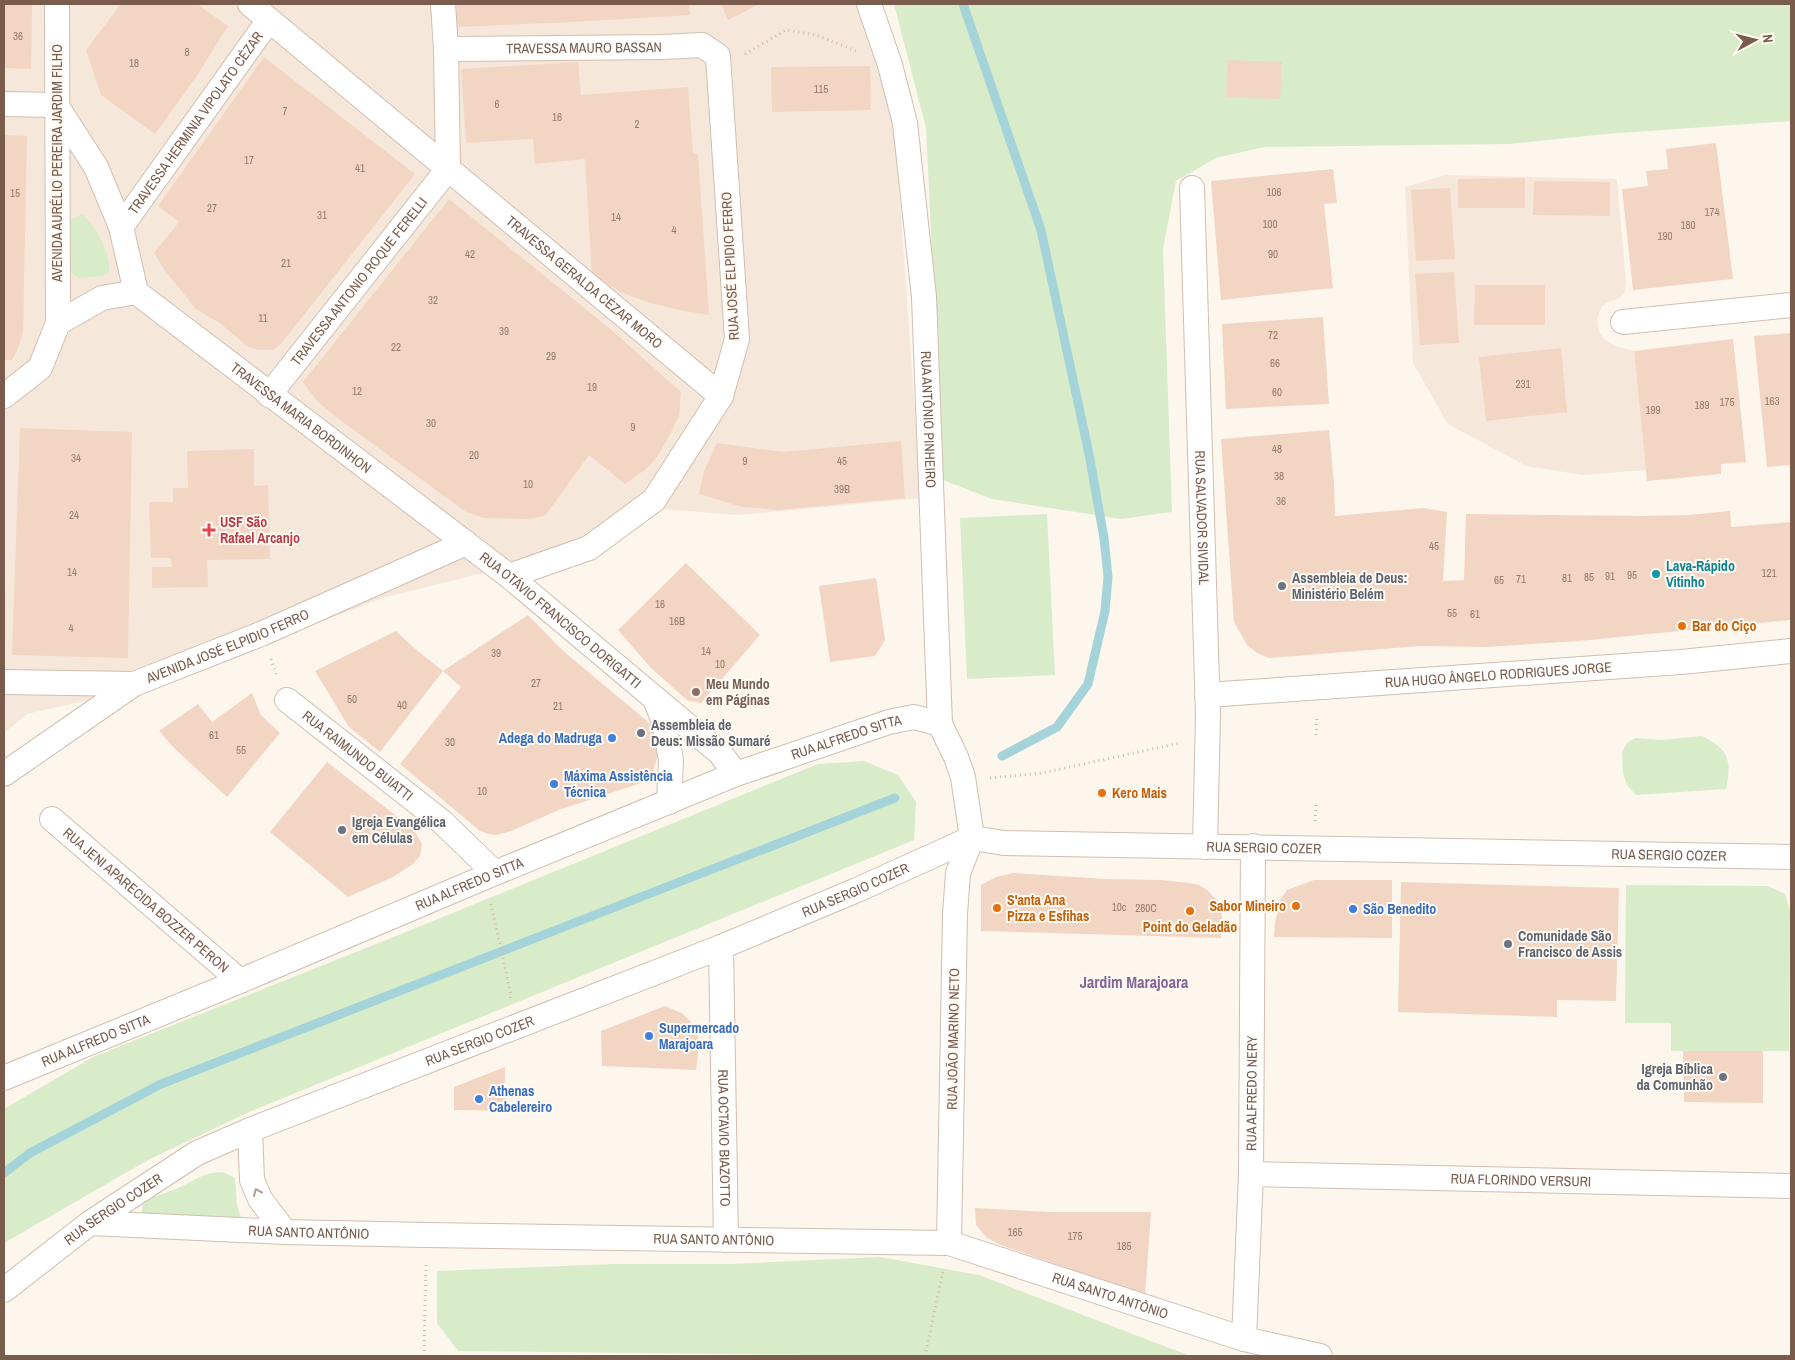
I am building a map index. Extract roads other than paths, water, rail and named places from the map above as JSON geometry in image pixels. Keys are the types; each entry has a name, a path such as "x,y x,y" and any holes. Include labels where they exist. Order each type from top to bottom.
{"street":[{"name":"AVENIDA AURÉLIO PEREIRA JARDIM FILHO","path":"57,4 58,323"},
{"name":"TRAVESSA GERALDA CÉZAR MORO","path":"250,4 721,396"},
{"path":"443,4 446,49 448,168"},
{"name":"RUA ANTÔNIO PINHEIRO","path":"869,4 890,65 905,123 924,297 940,724 956,757 963,781 972,838"},
{"name":"TRAVESSA HERMINIA VIPOLATO CÉZAR","path":"121,227 269,20"},
{"name":"TRAVESSA MAURO BASSAN","path":"446,49 702,45 718,63"},
{"name":"RUA JOSÉ ELPIDIO FERRO","path":"509,576 589,548 654,500 721,396 737,339 718,63"},
{"path":"4,104 56,105 96,167 121,227 136,292 102,298 58,323 40,368 4,396 4,405"},
{"name":"TRAVESSA ANTONIO ROQUE FERELLI","path":"270,395 448,168"},
{"name":"RUA SALVADOR SIVIDAL","path":"1192,188 1207,695 1204,847"},
{"name":"TRAVESSA MARIA BORDINHON","path":"136,292 466,544"},
{"path":"1623,322 1791,305"},
{"name":"RUA OTÁVIO FRANCISCO DORIGATTI","path":"466,544 509,576 654,697 720,754 736,774"},
{"name":"AVENIDA JOSÉ ELPIDIO FERRO","path":"4,774 134,684 261,634 466,544"},
{"name":"RUA HUGO ÂNGELO RODRIGUES JORGE","path":"1207,695 1682,662 1791,651"},
{"path":"4,682 134,684"},
{"name":"RUA OTÁVIO FRANCISCO DORIGATTI","path":"654,697 664,722 672,760 669,802"},
{"name":"RUA RAIMUNDO BUIATTI","path":"287,700 441,821 490,875"},
{"name":"RUA ALFREDO SITTA","path":"4,1078 736,774 889,722 914,717 940,724"},
{"name":"RUA JENI APARECIDA BOZZER PERON","path":"52,819 240,981"},
{"name":"RUA SERGIO COZER","path":"4,1290 90,1223 197,1153 250,1130 721,947 857,890 972,838 1004,843 1791,857"},
{"name":"RUA JOÃO MARINO NETO","path":"950,1243 957,881 958,873 972,838"},
{"name":"RUA ALFREDO NERY","path":"1244,1339 1251,1174 1253,846"},
{"name":"RUA OCTAVIO BIAZOTTO","path":"721,947 726,1240"},
{"path":"250,1130 252,1180 260,1199 285,1232"},
{"name":"RUA FLORINDO VERSURI","path":"1251,1174 1791,1186"},
{"name":"RUA SANTO ANTÔNIO","path":"90,1223 285,1232 950,1243 1244,1339 1320,1356"}],"waterway":[{"path":"963,4 1041,230 1089,454 1104,538 1108,577 1105,611 1088,684 1057,727 1002,756"},
{"path":"4,1173 30,1153 161,1084 895,798"}],"place":[{"name":"USF São Rafael Arcanjo","path":"209,530"},
{"name":"Lava-Rápido Vitinho","path":"1656,574"},
{"name":"Assembleia de Deus: Ministério Belém","path":"1282,586"},
{"name":"Bar do Ciço","path":"1682,626"},
{"name":"Meu Mundo em Páginas","path":"696,692"},
{"name":"Assembleia de Deus: Missão Sumaré","path":"641,733"},
{"name":"Adega do Madruga","path":"612,738"},
{"name":"Máxima Assistência Técnica","path":"554,784"},
{"name":"Kero Mais","path":"1102,793"},
{"name":"Igreja Evangélica em Células","path":"342,830"},
{"name":"Sabor Mineiro","path":"1296,906"},
{"name":"S'anta Ana Pizza e Esfihas","path":"997,908"},
{"name":"São Benedito","path":"1353,909"},
{"name":"Point do Geladão","path":"1190,911"},
{"name":"Comunidade São Francisco de Assis","path":"1508,944"},
{"name":"Supermercado Marajoara","path":"649,1036"},
{"name":"Igreja Bíblica da Comunhão","path":"1723,1077"},
{"name":"Athenas Cabelereiro","path":"479,1099"}],"district":[{"name":"Jardim Marajoara","path":"1134,982"}]}
